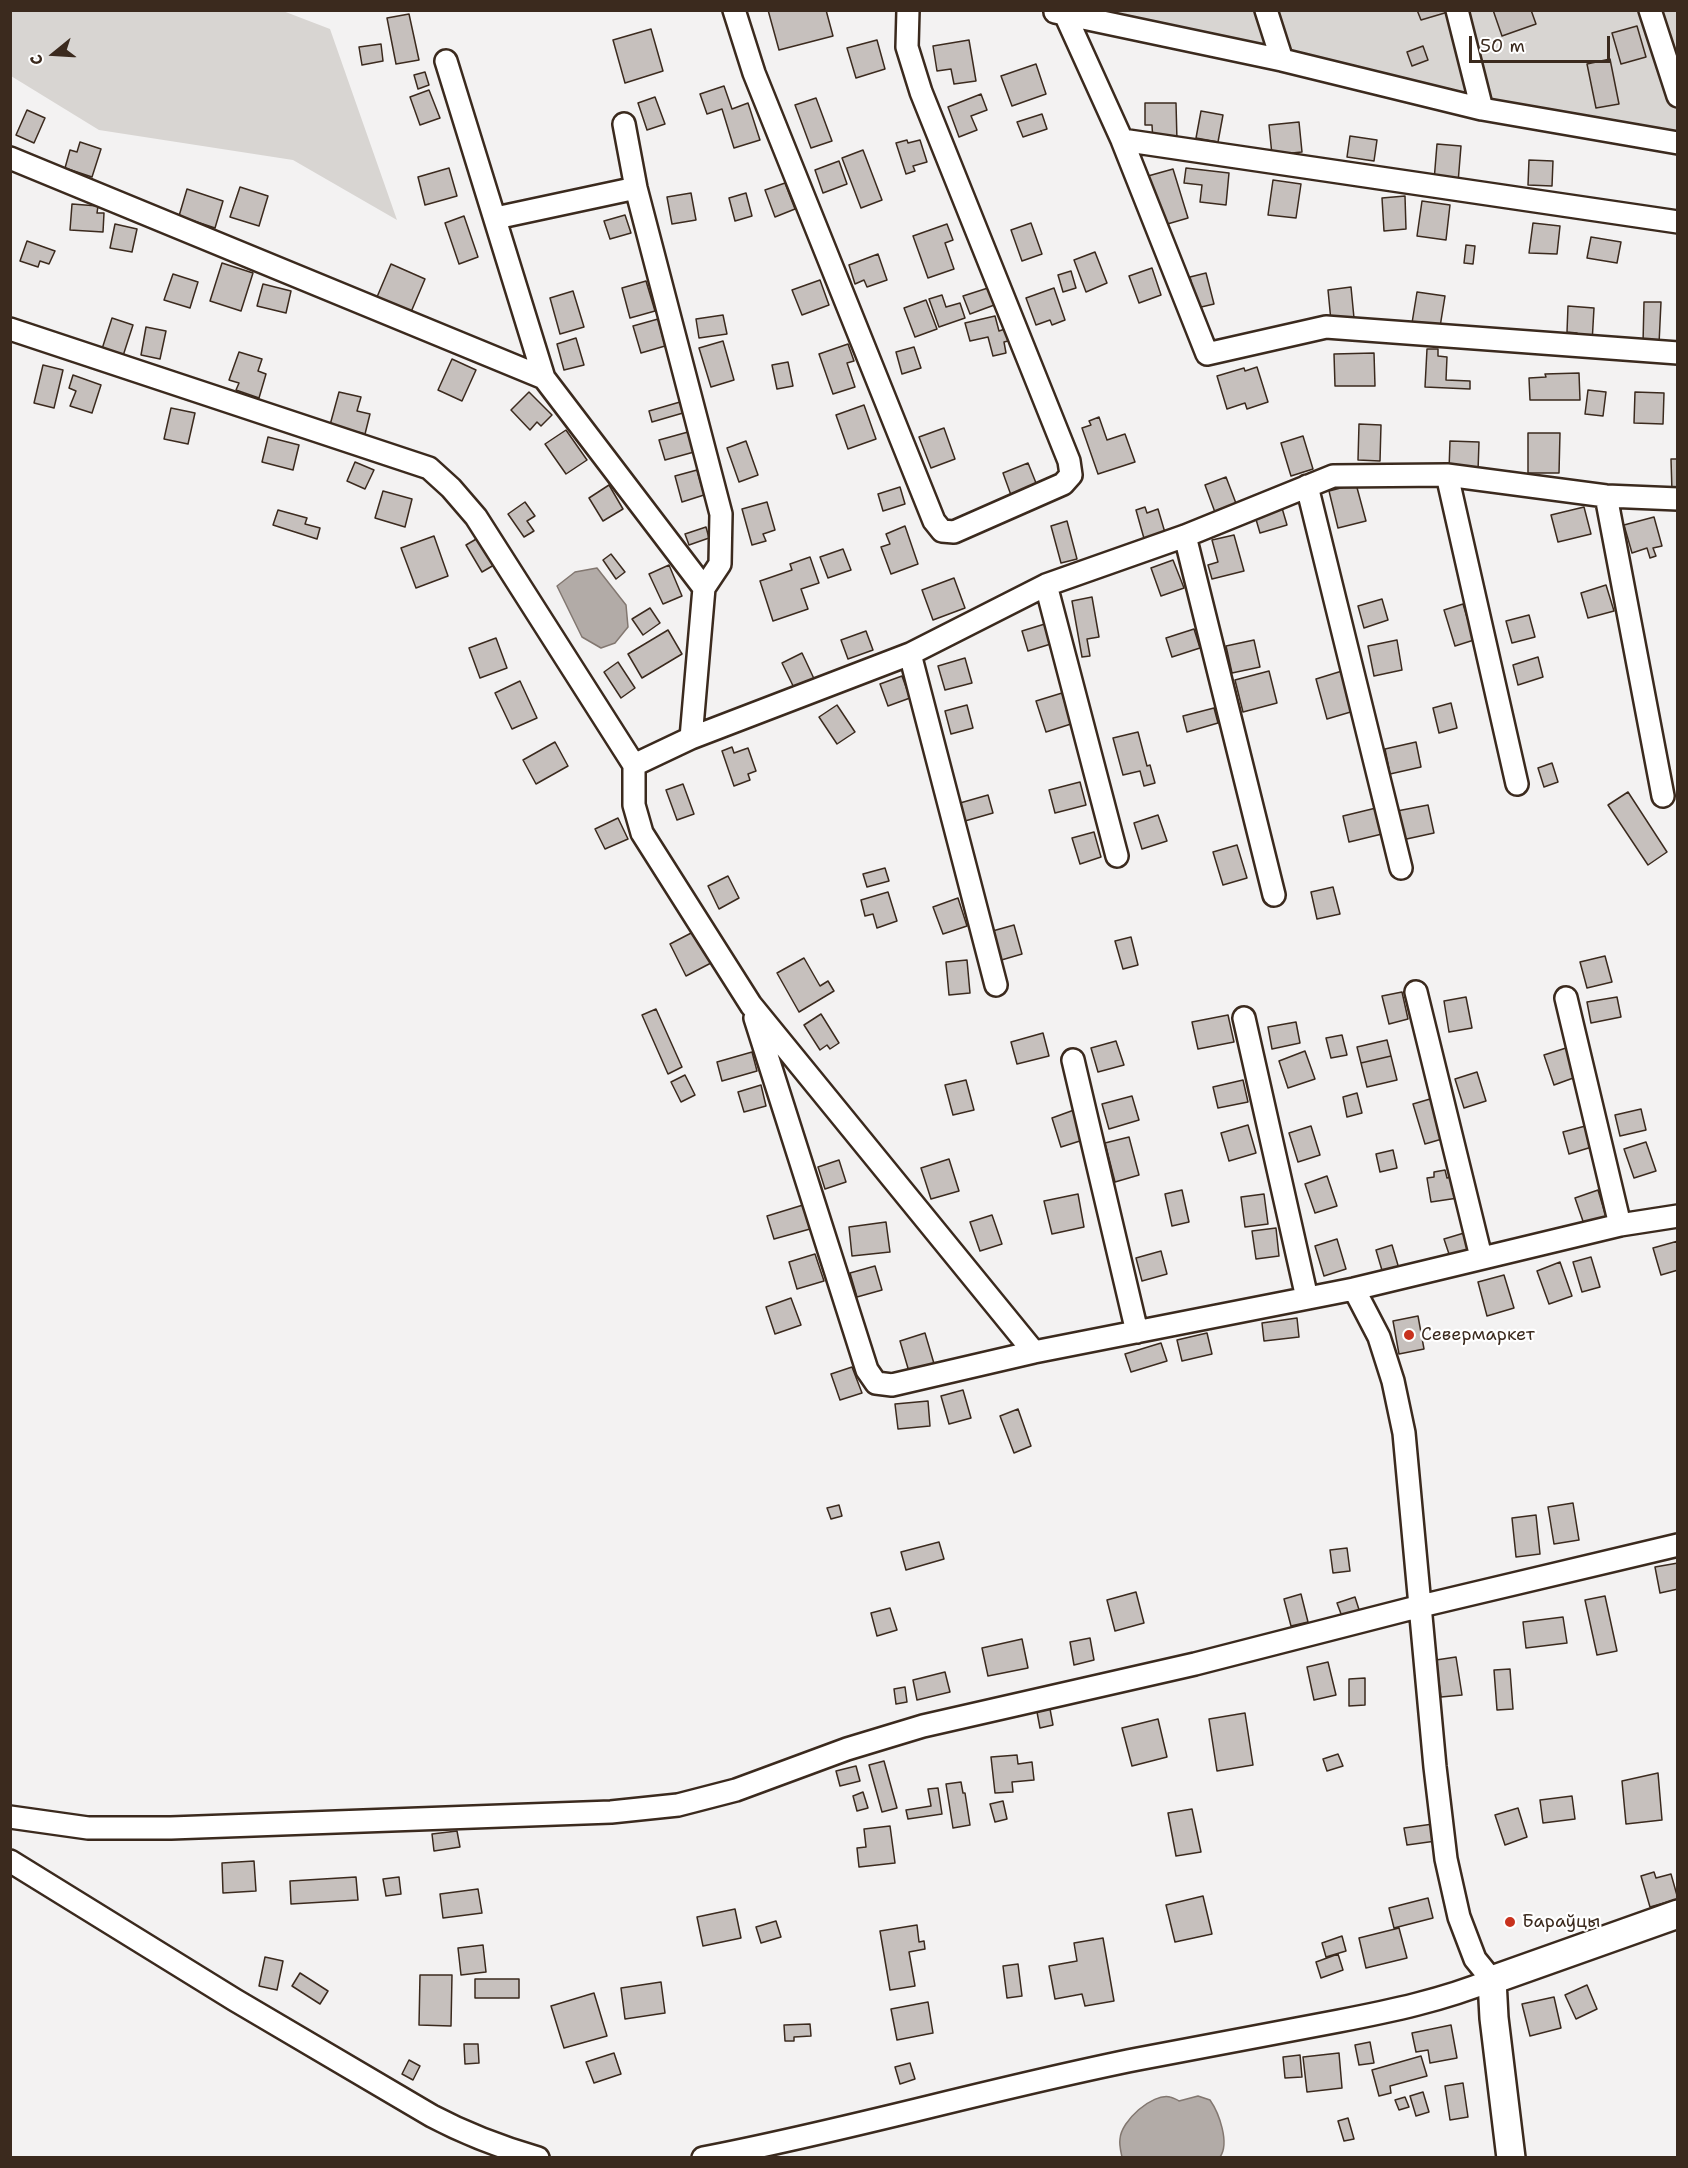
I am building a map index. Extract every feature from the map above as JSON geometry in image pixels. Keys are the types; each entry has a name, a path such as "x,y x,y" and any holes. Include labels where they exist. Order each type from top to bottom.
{"main road":[{"path":"1511,2157 1494,2018 1492,1980 1677,1914"}],"street":[{"path":"734,10 754,73 934,520 942,531 954,532 1063,484 1071,475 1069,461 921,92 907,47 908,10"},
{"path":"1266,10 1282,60"},
{"path":"1457,10 1482,109"},
{"path":"1650,10 1677,96"},
{"path":"1058,12 1282,60 1482,109 1677,143"},
{"path":"1058,12 1122,140 1207,354 1326,327 1677,353"},
{"path":"446,61 544,378 705,588"},
{"path":"624,124 636,188 721,514 720,564 705,588 691,738"},
{"path":"1122,140 1677,222"},
{"path":"10,158 544,378"},
{"path":"496,218 636,188"},
{"path":"10,329 429,468 451,488 476,517 634,765 633,805 642,833 751,1005 1034,1352"},
{"path":"634,765 691,738 910,654 1046,585 1185,536 1333,476 1447,474 1606,496 1677,499"},
{"path":"1447,474 1517,784"},
{"path":"1307,486 1401,868"},
{"path":"1606,496 1664,796"},
{"path":"1185,536 1274,895"},
{"path":"1046,585 1117,856"},
{"path":"910,654 996,985"},
{"path":"1416,992 1481,1257"},
{"path":"1566,998 1620,1225"},
{"path":"751,1005 867,1371 876,1383 892,1384 1034,1352 1354,1289 1620,1225 1677,1216"},
{"path":"1244,1018 1307,1298"},
{"path":"1073,1060 1137,1332"},
{"path":"704,2157 880,2120 1027,2083 1138,2059 1390,2011 1466,1991 1492,1980 1475,1959 1459,1917 1446,1859 1435,1767 1404,1433 1393,1381 1380,1337 1354,1289"},
{"path":"10,1817 88,1828 171,1828 611,1812 678,1805 736,1790 847,1749 923,1726 1195,1664 1421,1606 1677,1545"},
{"path":"10,1861 235,2000 432,2116 496,2145 538,2157"}],"shaded area":[{"path":"10,11 283,11 330,29 397,220 293,160 99,130 11,76"},
{"path":"1050,11 1677,11 1677,143"},
{"path":"597,568 626,605 628,627 615,643 601,648 582,637 557,586 575,572"},
{"path":"1198,2096 1210,2100 1220,2120 1224,2144 1220,2157 1122,2157 1120,2139 1122,2132 1139,2110 1155,2099 1163,2097 1171,2097 1179,2101"}],"building":[{"path":"768,10 826,10 833,36 779,50"},
{"path":"1417,10 1448,10 1448,12 1421,20"},
{"path":"1493,10 1531,10 1536,24 1502,36"},
{"path":"409,14 419,60 396,64 387,18"},
{"path":"1637,26 1646,57 1621,64 1612,33"},
{"path":"651,29 663,71 625,83 613,40"},
{"path":"877,40 885,69 856,78 847,48"},
{"path":"969,40 976,81 954,84 951,69 937,71 933,46"},
{"path":"381,44 383,61 362,65 359,47"},
{"path":"1423,46 1428,60 1412,66 1407,52"},
{"path":"1610,59 1619,104 1596,108 1587,64"},
{"path":"1036,64 1046,94 1012,106 1001,76"},
{"path":"425,72 429,85 418,89 414,75"},
{"path":"724,86 732,109 748,103 760,140 734,148 722,109 707,114 700,94"},
{"path":"429,90 440,118 420,125 410,97"},
{"path":"981,94 987,110 971,116 977,130 959,137 948,107"},
{"path":"655,97 665,124 647,130 638,103"},
{"path":"816,98 832,141 811,148 795,105"},
{"path":"1145,103 1176,103 1177,141 1153,142 1152,125 1145,125"},
{"path":"27,110 45,118 34,143 16,135"},
{"path":"1201,111 1223,115 1218,142 1196,138"},
{"path":"1042,114 1047,129 1023,137 1017,122"},
{"path":"1299,122 1302,152 1272,155 1269,125"},
{"path":"1350,136 1377,140 1374,161 1347,157"},
{"path":"907,140 908,143 920,140 927,162 913,166 915,171 906,174 896,143"},
{"path":"80,142 101,149 92,177 65,168 70,150 77,152"},
{"path":"1437,144 1461,146 1458,183 1434,181"},
{"path":"863,150 882,200 861,208 842,158"},
{"path":"1529,160 1553,161 1552,186 1528,185"},
{"path":"839,161 847,184 823,193 815,170"},
{"path":"449,168 457,196 425,205 418,177"},
{"path":"1186,168 1229,173 1226,205 1200,202 1202,185 1184,183"},
{"path":"1173,169 1188,218 1164,225 1148,176"},
{"path":"1273,180 1301,184 1296,218 1268,215"},
{"path":"785,183 795,209 775,217 765,190"},
{"path":"240,187 268,196 259,226 230,217"},
{"path":"187,189 223,201 215,228 179,216"},
{"path":"691,193 696,220 672,224 667,197"},
{"path":"746,193 752,216 735,221 729,198"},
{"path":"1405,196 1406,229 1384,231 1382,198"},
{"path":"1422,201 1450,205 1446,240 1417,236"},
{"path":"72,204 98,206 97,213 104,213 103,232 70,230"},
{"path":"625,215 631,233 610,239 604,221"},
{"path":"464,216 478,257 459,264 445,223"},
{"path":"1031,223 1042,254 1022,261 1011,230"},
{"path":"1533,223 1560,226 1557,254 1529,253"},
{"path":"115,224 137,229 132,252 110,248"},
{"path":"947,224 953,240 945,243 954,269 928,278 913,236"},
{"path":"1591,237 1621,242 1617,263 1587,258"},
{"path":"27,241 55,251 49,264 40,261 38,267 20,261"},
{"path":"1466,245 1475,246 1473,264 1464,263"},
{"path":"1095,252 1107,283 1086,292 1074,260"},
{"path":"878,254 887,280 867,287 864,280 855,284 849,265"},
{"path":"222,263 253,273 241,311 210,301"},
{"path":"391,264 425,279 411,312 377,297"},
{"path":"1152,268 1161,295 1139,303 1129,276"},
{"path":"1071,271 1076,288 1063,292 1058,275"},
{"path":"1206,273 1214,304 1197,308 1190,277"},
{"path":"173,274 198,282 190,308 164,300"},
{"path":"820,280 829,305 802,315 792,290"},
{"path":"646,281 655,311 630,318 622,288"},
{"path":"263,284 291,291 286,313 257,306"},
{"path":"991,287 997,304 970,314 963,296"},
{"path":"1351,287 1354,318 1331,321 1328,290"},
{"path":"1054,288 1065,320 1052,325 1050,320 1036,325 1026,298"},
{"path":"573,291 584,327 560,334 550,298"},
{"path":"1417,292 1445,296 1440,327 1412,323"},
{"path":"942,295 946,307 960,303 965,318 939,327 929,299"},
{"path":"926,300 937,329 915,337 904,308"},
{"path":"1644,302 1661,302 1659,344 1643,343"},
{"path":"1568,306 1594,308 1592,343 1577,342 1577,333 1567,332"},
{"path":"723,315 727,334 699,338 696,319"},
{"path":"995,316 999,331 1005,329 1008,341 1004,342 1006,353 993,356 988,337 970,341 965,323"},
{"path":"112,318 133,325 122,359 101,352"},
{"path":"658,319 665,346 641,353 633,326"},
{"path":"146,327 166,331 160,359 141,355"},
{"path":"576,338 584,365 564,370 557,344"},
{"path":"723,341 734,380 711,387 699,348"},
{"path":"848,344 854,361 847,363 855,387 833,394 819,354"},
{"path":"914,347 921,368 902,374 896,352"},
{"path":"1427,349 1438,349 1438,356 1447,357 1446,380 1470,381 1470,389 1425,387"},
{"path":"239,352 262,359 258,371 266,374 259,398 236,390 239,383 229,380"},
{"path":"1374,353 1375,386 1335,386 1334,354"},
{"path":"452,359 476,370 462,401 438,390"},
{"path":"788,362 793,386 777,389 772,365"},
{"path":"43,365 63,370 54,408 34,403"},
{"path":"1257,367 1268,402 1247,409 1245,403 1227,409 1217,376 1244,368 1245,371"},
{"path":"1579,373 1580,400 1530,400 1529,378 1546,377 1545,374"},
{"path":"73,375 101,385 92,413 70,406 76,391 69,388"},
{"path":"1588,390 1606,392 1603,416 1585,414"},
{"path":"339,392 361,397 357,411 370,414 365,434 330,425"},
{"path":"529,392 552,415 541,426 537,422 530,430 511,410"},
{"path":"1635,392 1664,393 1663,424 1634,423"},
{"path":"680,402 683,413 652,422 649,411"},
{"path":"864,405 876,439 848,449 836,415"},
{"path":"171,408 195,413 188,444 164,439"},
{"path":"1099,417 1107,440 1125,434 1135,462 1098,474 1082,428 1091,425 1089,421"},
{"path":"1359,424 1381,425 1380,461 1358,460"},
{"path":"944,428 955,459 931,468 919,437"},
{"path":"566,430 587,460 566,474 545,444"},
{"path":"688,432 694,452 665,460 659,440"},
{"path":"1528,433 1560,433 1559,473 1528,473"},
{"path":"1303,436 1313,469 1291,476 1281,443"},
{"path":"268,437 299,445 293,470 262,462"},
{"path":"746,441 758,475 739,482 727,448"},
{"path":"1450,441 1479,442 1478,471 1449,470"},
{"path":"1671,459 1678,459 1678,491 1672,492"},
{"path":"355,462 374,470 365,489 347,481"},
{"path":"1028,463 1038,488 1012,498 1003,473"},
{"path":"697,470 704,495 682,502 675,476"},
{"path":"1226,477 1237,506 1216,515 1205,485"},
{"path":"1356,484 1366,521 1338,528 1329,491"},
{"path":"609,485 623,509 603,521 589,498"},
{"path":"900,487 905,504 883,511 878,494"},
{"path":"383,491 412,499 405,527 375,518"},
{"path":"525,502 535,516 527,521 534,531 524,537 508,514"},
{"path":"767,502 775,530 763,534 766,541 752,545 742,509"},
{"path":"1145,507 1147,513 1158,509 1166,536 1145,542 1136,510"},
{"path":"1584,507 1591,534 1558,542 1551,515"},
{"path":"1282,508 1287,525 1260,533 1255,516"},
{"path":"278,510 307,518 305,524 320,528 317,539 273,525"},
{"path":"1654,517 1662,546 1653,548 1656,556 1650,558 1647,548 1632,553 1624,525"},
{"path":"1067,521 1077,559 1061,563 1051,526"},
{"path":"905,526 918,564 891,574 881,547 890,544 886,534"},
{"path":"706,527 709,538 689,545 685,534"},
{"path":"1234,535 1244,571 1212,579 1208,565 1218,562 1212,540"},
{"path":"434,536 448,576 416,588 401,548"},
{"path":"478,538 494,565 482,572 466,545"},
{"path":"843,549 851,570 828,578 820,557"},
{"path":"611,554 625,572 616,579 603,560"},
{"path":"810,557 819,583 801,589 808,609 773,621 760,581 792,570 790,564"},
{"path":"1173,560 1184,588 1161,596 1151,568"},
{"path":"669,565 682,596 663,604 649,574"},
{"path":"954,578 965,608 933,620 922,590"},
{"path":"1606,585 1614,611 1588,618 1581,593"},
{"path":"1092,597 1099,637 1087,639 1090,656 1082,657 1072,601"},
{"path":"1382,599 1388,620 1364,628 1358,606"},
{"path":"1463,604 1474,640 1455,646 1444,610"},
{"path":"650,608 660,623 643,635 632,619"},
{"path":"1529,615 1535,637 1512,643 1506,621"},
{"path":"1048,623 1054,643 1028,651 1022,631"},
{"path":"1194,629 1200,648 1172,657 1166,638"},
{"path":"668,630 682,654 642,678 628,654"},
{"path":"866,631 873,650 848,659 841,640"},
{"path":"496,638 507,668 480,678 469,648"},
{"path":"1254,640 1260,667 1232,673 1226,646"},
{"path":"1397,640 1402,670 1374,676 1368,646"},
{"path":"802,653 816,683 796,692 782,663"},
{"path":"1538,657 1543,677 1518,685 1513,665"},
{"path":"965,658 972,683 945,690 938,666"},
{"path":"618,662 635,688 621,698 604,672"},
{"path":"1269,671 1277,703 1243,712 1235,680"},
{"path":"1342,671 1354,711 1327,719 1316,679"},
{"path":"902,676 910,698 888,706 880,684"},
{"path":"520,681 537,718 512,729 495,693"},
{"path":"1062,693 1071,724 1046,732 1036,701"},
{"path":"1451,703 1457,728 1439,733 1433,708"},
{"path":"837,705 855,732 837,744 819,717"},
{"path":"967,705 973,728 951,734 945,711"},
{"path":"1214,708 1218,723 1187,732 1183,716"},
{"path":"1138,732 1147,766 1150,765 1155,783 1144,786 1140,771 1123,775 1113,738"},
{"path":"555,742 568,766 536,784 523,760"},
{"path":"1416,742 1421,767 1390,774 1385,749"},
{"path":"732,747 734,753 748,748 756,771 748,774 750,780 734,786 722,751"},
{"path":"1552,763 1558,782 1544,787 1538,768"},
{"path":"1080,782 1086,805 1055,813 1049,790"},
{"path":"683,784 694,814 677,820 666,790"},
{"path":"1628,792 1667,852 1648,865 1608,805"},
{"path":"988,795 993,813 965,821 960,803"},
{"path":"1428,805 1434,833 1402,840 1397,811"},
{"path":"1376,808 1382,834 1349,842 1343,816"},
{"path":"1158,815 1167,841 1142,849 1134,823"},
{"path":"618,818 628,839 605,849 595,829"},
{"path":"1094,832 1101,857 1080,864 1072,838"},
{"path":"1237,845 1247,878 1223,885 1213,852"},
{"path":"885,868 889,881 867,887 863,874"},
{"path":"728,876 739,898 719,909 708,886"},
{"path":"1333,887 1340,914 1317,919 1311,892"},
{"path":"888,892 897,921 877,928 873,914 865,916 861,900"},
{"path":"958,898 967,926 943,934 933,907"},
{"path":"1014,925 1022,954 998,961 989,932"},
{"path":"695,931 711,963 686,976 670,944"},
{"path":"1131,937 1138,965 1123,969 1115,941"},
{"path":"1605,956 1612,982 1587,988 1580,962"},
{"path":"804,958 820,986 828,981 834,991 799,1012 777,973"},
{"path":"967,960 970,993 949,995 946,962"},
{"path":"1402,992 1408,1019 1389,1024 1382,996"},
{"path":"1466,997 1472,1028 1449,1032 1444,1001"},
{"path":"1617,997 1621,1017 1591,1023 1587,1002"},
{"path":"656,1009 682,1067 668,1074 642,1015"},
{"path":"821,1014 839,1043 830,1049 827,1045 820,1050 804,1025"},
{"path":"1228,1015 1234,1042 1198,1049 1192,1022"},
{"path":"1296,1022 1300,1043 1272,1049 1268,1027"},
{"path":"1043,1033 1049,1056 1017,1064 1011,1042"},
{"path":"1342,1035 1347,1055 1331,1058 1326,1038"},
{"path":"1387,1040 1391,1056 1361,1063 1357,1047"},
{"path":"1116,1041 1124,1065 1098,1072 1091,1048"},
{"path":"1566,1048 1576,1077 1554,1085 1544,1055"},
{"path":"1305,1051 1315,1079 1288,1088 1279,1061"},
{"path":"752,1052 757,1071 722,1081 717,1062"},
{"path":"1391,1056 1397,1080 1367,1087 1361,1063"},
{"path":"1477,1072 1486,1101 1464,1108 1455,1079"},
{"path":"685,1075 695,1095 681,1102 671,1082"},
{"path":"966,1080 974,1110 953,1115 945,1085"},
{"path":"1243,1080 1248,1102 1218,1108 1213,1087"},
{"path":"761,1085 766,1106 744,1112 738,1092"},
{"path":"1357,1093 1362,1113 1347,1117 1343,1097"},
{"path":"1132,1096 1139,1120 1109,1129 1102,1104"},
{"path":"1430,1099 1442,1139 1425,1144 1413,1104"},
{"path":"1641,1109 1646,1130 1620,1136 1615,1115"},
{"path":"1074,1110 1083,1140 1061,1147 1052,1118"},
{"path":"1248,1125 1256,1153 1229,1161 1221,1133"},
{"path":"1589,1125 1595,1146 1569,1154 1563,1132"},
{"path":"1311,1126 1320,1155 1298,1162 1289,1133"},
{"path":"1129,1137 1139,1175 1115,1182 1105,1143"},
{"path":"1646,1142 1656,1171 1634,1178 1624,1149"},
{"path":"1393,1150 1397,1168 1380,1172 1376,1154"},
{"path":"949,1159 959,1191 931,1199 921,1168"},
{"path":"839,1160 846,1182 825,1189 818,1167"},
{"path":"1445,1170 1447,1178 1454,1176 1458,1198 1431,1202 1427,1178 1434,1177 1434,1172"},
{"path":"1327,1176 1337,1206 1315,1213 1305,1184"},
{"path":"1182,1190 1189,1222 1172,1226 1165,1194"},
{"path":"1598,1190 1607,1220 1585,1227 1575,1198"},
{"path":"1078,1194 1084,1227 1052,1234 1044,1201"},
{"path":"1264,1194 1268,1224 1245,1227 1241,1197"},
{"path":"803,1205 810,1229 774,1239 767,1216"},
{"path":"992,1215 1002,1244 980,1251 970,1222"},
{"path":"886,1222 890,1252 852,1256 849,1227"},
{"path":"1276,1228 1279,1256 1256,1259 1252,1231"},
{"path":"1464,1233 1470,1255 1451,1260 1444,1239"},
{"path":"1337,1239 1346,1269 1324,1276 1315,1246"},
{"path":"1678,1241 1678,1270 1661,1275 1653,1248"},
{"path":"1392,1245 1400,1272 1384,1277 1376,1250"},
{"path":"1161,1251 1167,1274 1142,1281 1136,1258"},
{"path":"815,1254 824,1281 797,1289 789,1262"},
{"path":"1591,1257 1600,1287 1582,1292 1573,1262"},
{"path":"1560,1262 1572,1296 1549,1304 1537,1271"},
{"path":"875,1266 882,1290 857,1297 850,1273"},
{"path":"1504,1275 1514,1308 1487,1316 1478,1282"},
{"path":"791,1298 801,1325 775,1334 766,1307"},
{"name":"Севермаркет","path":"1418,1316 1424,1349 1399,1354 1393,1321"},
{"path":"1297,1318 1299,1337 1264,1341 1262,1323"},
{"path":"925,1333 935,1367 910,1375 900,1341"},
{"path":"1207,1333 1212,1354 1182,1361 1177,1340"},
{"path":"1161,1343 1167,1361 1131,1372 1125,1354"},
{"path":"852,1367 862,1393 840,1400 831,1374"},
{"path":"963,1390 971,1418 949,1424 941,1396"},
{"path":"928,1401 930,1426 898,1429 895,1404"},
{"path":"1018,1409 1031,1446 1014,1453 1000,1416"},
{"path":"1573,1503 1579,1540 1554,1544 1548,1507"},
{"path":"839,1505 842,1516 831,1519 827,1508"},
{"path":"1536,1515 1540,1554 1516,1557 1512,1518"},
{"path":"939,1542 944,1559 906,1570 901,1552"},
{"path":"1347,1548 1350,1571 1333,1573 1330,1550"},
{"path":"1678,1563 1678,1589 1660,1593 1655,1567"},
{"path":"1136,1592 1144,1623 1115,1631 1107,1600"},
{"path":"1301,1594 1308,1622 1291,1626 1284,1599"},
{"path":"1605,1596 1617,1651 1597,1655 1585,1600"},
{"path":"1355,1597 1361,1616 1344,1622 1337,1603"},
{"path":"890,1608 897,1630 877,1636 871,1613"},
{"path":"1563,1617 1567,1643 1526,1648 1523,1622"},
{"path":"1090,1638 1094,1660 1074,1665 1070,1642"},
{"path":"1022,1639 1028,1668 988,1676 982,1648"},
{"path":"1456,1657 1462,1695 1441,1697 1436,1660"},
{"path":"1328,1662 1336,1695 1314,1700 1307,1667"},
{"path":"1510,1669 1513,1709 1497,1710 1494,1670"},
{"path":"945,1672 950,1692 917,1700 913,1680"},
{"path":"1365,1678 1365,1705 1349,1706 1349,1679"},
{"path":"905,1687 907,1702 896,1704 894,1689"},
{"path":"1050,1709 1053,1725 1040,1728 1037,1712"},
{"path":"1245,1713 1253,1765 1217,1771 1209,1719"},
{"path":"1158,1719 1167,1757 1132,1766 1122,1728"},
{"path":"1338,1754 1343,1766 1327,1771 1323,1759"},
{"path":"1017,1755 1018,1764 1032,1762 1034,1780 1012,1782 1013,1792 995,1793 991,1757"},
{"path":"884,1761 897,1808 882,1812 869,1765"},
{"path":"856,1766 860,1781 840,1786 836,1771"},
{"path":"1658,1773 1662,1820 1626,1824 1622,1781"},
{"path":"961,1782 970,1825 953,1828 946,1784"},
{"path":"938,1788 942,1814 908,1819 906,1810 931,1806 928,1789"},
{"path":"863,1792 868,1808 857,1811 853,1796"},
{"path":"1572,1796 1575,1819 1543,1823 1540,1800"},
{"path":"1003,1801 1007,1819 995,1822 990,1804"},
{"path":"1518,1808 1527,1837 1505,1845 1495,1815"},
{"path":"1192,1809 1201,1852 1176,1856 1168,1813"},
{"path":"1433,1824 1436,1841 1407,1845 1404,1828"},
{"path":"890,1826 895,1863 859,1867 857,1848 866,1847 864,1829"},
{"path":"457,1831 460,1847 434,1851 432,1834"},
{"path":"254,1861 256,1891 223,1893 222,1863"},
{"path":"1654,1872 1656,1878 1671,1874 1678,1899 1650,1907 1641,1876"},
{"path":"356,1877 358,1900 291,1904 290,1881"},
{"path":"399,1877 401,1894 386,1896 383,1879"},
{"path":"478,1889 482,1913 443,1918 440,1894"},
{"path":"1203,1896 1212,1934 1175,1942 1166,1905"},
{"path":"1428,1898 1433,1918 1394,1928 1389,1908"},
{"path":"735,1909 741,1938 703,1946 697,1917"},
{"path":"776,1921 781,1937 761,1943 756,1927"},
{"path":"917,1925 919,1942 924,1941 925,1949 909,1952 915,1986 890,1990 880,1931"},
{"path":"1399,1928 1407,1958 1366,1968 1359,1938"},
{"path":"1342,1936 1346,1951 1326,1957 1322,1943"},
{"path":"1103,1938 1114,2001 1085,2006 1082,1994 1055,1999 1049,1966 1077,1961 1074,1943"},
{"path":"483,1945 486,1972 461,1975 458,1948"},
{"path":"1338,1954 1343,1970 1321,1978 1316,1962"},
{"path":"265,1957 283,1961 277,1990 259,1986"},
{"path":"1018,1964 1022,1996 1007,1998 1003,1966"},
{"path":"300,1973 328,1991 320,2004 292,1986"},
{"path":"420,1975 452,1975 451,2026 419,2025"},
{"path":"475,1979 519,1979 519,1998 475,1998"},
{"path":"661,1982 665,2013 625,2019 621,1988"},
{"path":"1587,1985 1597,2009 1576,2019 1565,1995"},
{"path":"594,1993 607,2036 564,2048 551,2006"},
{"path":"1554,1997 1561,2028 1530,2036 1522,2004"},
{"path":"928,2002 933,2033 897,2040 891,2009"},
{"path":"810,2024 811,2036 794,2037 794,2041 785,2041 784,2025"},
{"path":"1451,2025 1457,2058 1430,2063 1428,2050 1416,2052 1412,2033"},
{"path":"1370,2042 1374,2063 1359,2065 1355,2045"},
{"path":"464,2044 478,2044 479,2063 465,2064"},
{"path":"614,2053 621,2074 594,2083 586,2062"},
{"path":"1339,2053 1342,2088 1307,2092 1303,2057"},
{"path":"1300,2055 1302,2077 1285,2078 1283,2057"},
{"path":"1421,2056 1427,2076 1390,2086 1391,2093 1379,2096 1372,2070"},
{"path":"409,2060 420,2066 413,2080 402,2074"},
{"path":"910,2063 915,2079 900,2084 895,2067"},
{"path":"1463,2083 1468,2117 1450,2120 1445,2086"},
{"path":"1423,2092 1429,2112 1416,2116 1410,2096"},
{"path":"1405,2097 1409,2107 1399,2110 1395,2100"},
{"path":"1348,2118 1354,2139 1344,2141 1338,2121"}],"place":[{"name":"Севермаркет","path":"1409,1335"},
{"name":"Бараўцы","path":"1510,1922"}]}
